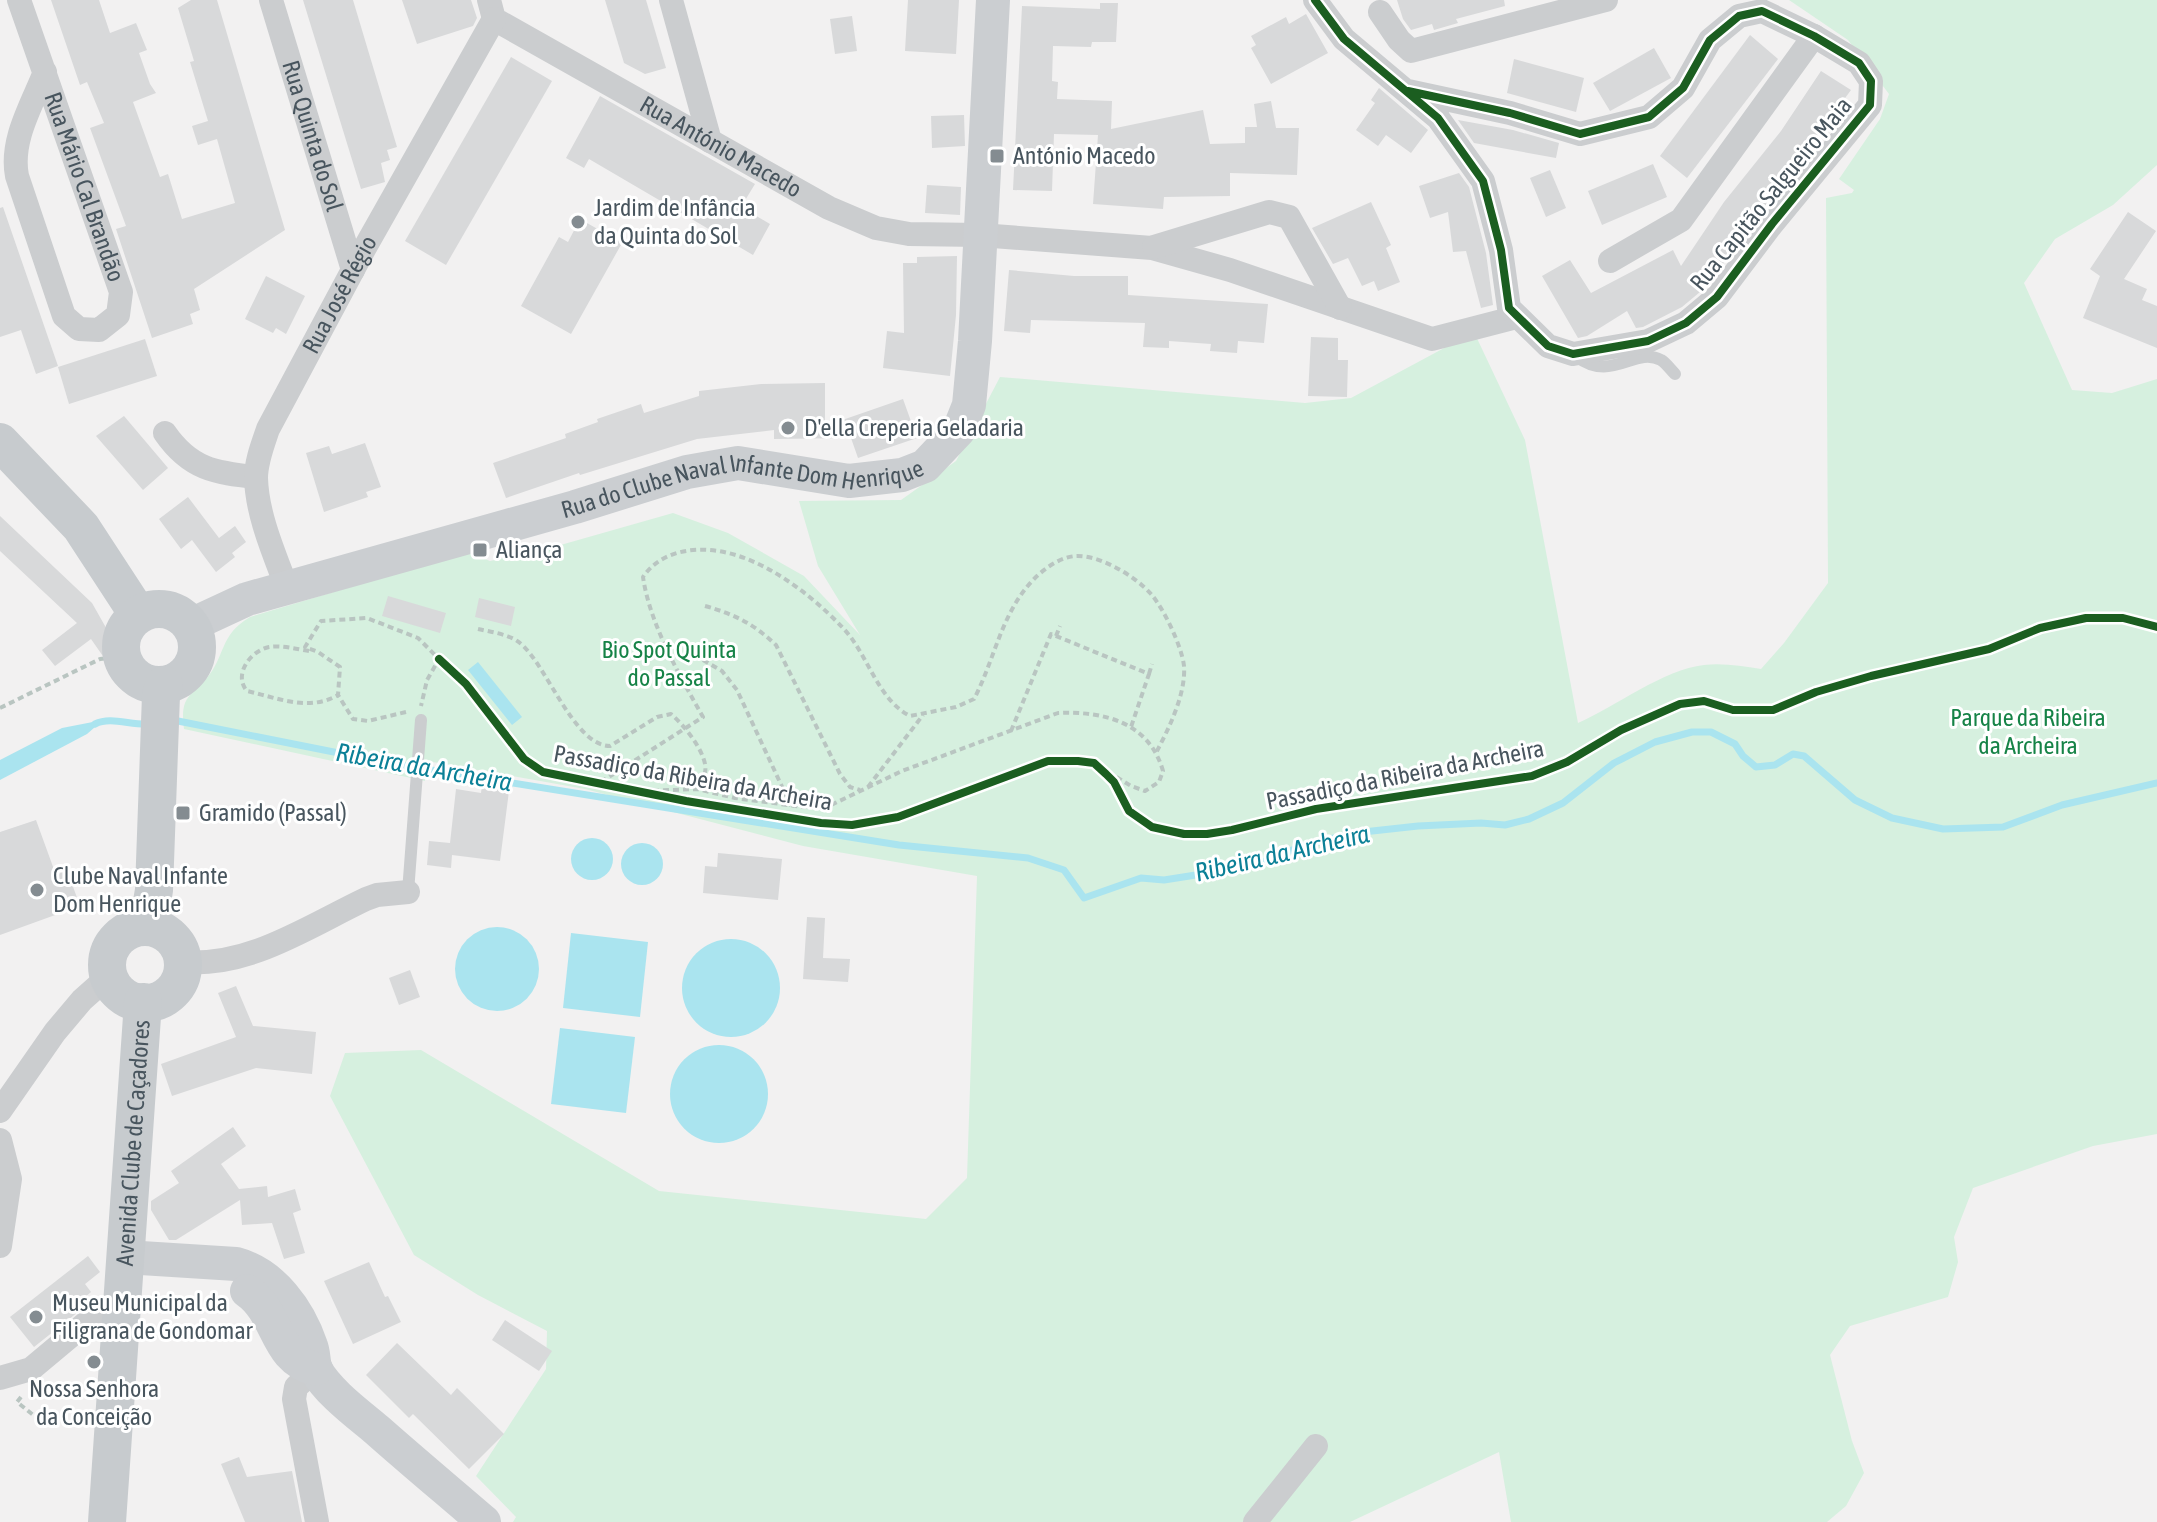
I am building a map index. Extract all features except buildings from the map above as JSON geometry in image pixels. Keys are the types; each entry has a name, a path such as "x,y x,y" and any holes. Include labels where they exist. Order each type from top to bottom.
{"main road":[{"path":"0,442 81,527 136,616"},
{"path":"148,926 154,890 161,711 150,685 128,670 120,641 128,624 136,616 149,609 163,608 178,613 191,625 198,650 191,668 177,681 161,711"},
{"path":"148,926 172,938 183,962 176,986 165,997 143,1002 128,999 117,991 109,976 107,958 120,935 133,928 148,926"},
{"name":"Avenida Clube de Caçadores","path":"107,1522 143,1002"}],"street":[{"name":"Rua Mário Cal Brandão","path":"19,0 45,72 121,292 118,315 99,330 79,329 64,316 17,176 15,163 19,135 45,72"},
{"name":"Rua Quinta do Sol","path":"271,0 353,270"},
{"path":"671,0 710,141"},
{"name":"Rua do Clube Naval Infante Dom Henrique","path":"191,625 247,599 575,507 687,472 738,463 849,481 902,475 925,466 959,430 969,405 993,0"},
{"path":"1315,0 1344,39 1438,118 1483,181 1501,250 1509,308 1548,346 1573,354"},
{"path":"1380,12 1399,40 1411,51 1606,0"},
{"name":"Rua José Régio","path":"287,588 266,528 256,477 268,429 492,10"},
{"name":"Rua António Macedo","path":"492,10 710,141 829,208 876,228 909,234 980,235 1152,248"},
{"name":"Rua Capitão Salgueiro Maia","path":"1408,91 1510,113 1580,134 1649,117 1683,88 1710,40 1739,16 1762,11 1814,36 1859,63 1871,81 1870,105 1772,224 1717,297 1686,323 1648,341 1573,354"},
{"path":"1610,261 1681,220 1814,36"},
{"path":"1152,248 1269,212 1289,217 1340,308"},
{"path":"1152,248 1230,270 1432,339 1517,317"},
{"path":"165,433 173,445 197,466 223,474 256,477"},
{"path":"183,962 217,962 249,956 366,899 408,892"},
{"path":"0,1111 55,1032 82,1000 109,976"},
{"path":"0,1140 10,1179 0,1246"},
{"path":"124,1270 202,1285 241,1288 249,1292 260,1301 290,1357 300,1366 316,1369 346,1404 484,1522"},
{"path":"0,1378 31,1369 92,1318"},
{"path":"316,1369 296,1387 294,1399 317,1522"},
{"path":"1255,1522 1316,1446"}],"lane":[{"path":"1573,354 1589,367 1647,357 1662,360 1675,374"},
{"path":"408,892 421,720"}],"path":[{"path":"596,782 703,717 676,668 645,592 643,577 649,567 669,555 693,549 721,550 765,567 814,602 845,630 890,701 910,716 956,707 974,699 1012,604 1035,578 1057,561 1077,556 1102,562 1135,579 1152,595 1174,634 1184,663 1184,680 1168,730 1156,753"},
{"path":"705,606 735,614 759,628 776,645 840,774 850,787 864,789"},
{"path":"439,659 427,680 421,709 368,721 353,719 338,695 340,667 305,647 321,621 367,618 418,638 448,667"},
{"path":"1056,636 1060,626"},
{"path":"478,629 519,642 534,658 582,731 601,746 610,746 665,713 671,714 685,729 706,765 705,775 697,789"},
{"path":"1011,731 1051,634 1149,674"},
{"path":"318,652 269,647 244,667 240,678 242,685 247,691 303,704 328,701 338,695"},
{"path":"0,708 100,659 122,657"},
{"path":"703,660 722,671 737,690 791,806"},
{"path":"1131,727 1152,664"},
{"path":"643,791 697,789 791,806 831,805 902,771 1058,713 1085,712 1112,717 1131,727 1150,744 1163,771 1159,782 1145,791 1090,763"},
{"path":"864,789 925,713"},
{"path":"1090,763 1114,782 1121,796"},
{"path":"21,1405 42,1422"}],"green space":[{"path":"1789,0 2157,0 2157,165 2113,205 2055,239 2024,283 2072,390 2112,393 2157,379 2157,1134 2093,1146 1973,1188 1954,1237 1958,1262 1948,1297 1850,1326 1830,1355 1852,1441 1864,1473 1846,1506 1827,1522 1511,1522 1499,1452 1350,1522 513,1522 516,1517 476,1476 546,1369 547,1331 478,1295 414,1255 330,1096 345,1053 421,1050 659,1191 926,1219 967,1178 977,876 803,846 585,789 427,761 425,781 184,729 183,712 187,699 206,679 233,631 250,617 467,552 490,561 550,548 673,513 728,533 804,576 860,635 818,566 799,501 901,500 956,461 1000,377 1305,403 1351,398 1474,332 1525,440 1578,723 1656,681 1689,668 1718,664 1761,669 1828,583 1826,198 1854,190 1839,179 1880,119 1889,94 1848,40"}],"water":[{"path":"478,662 522,717 512,725 468,670"},
{"path":"103,720 87,734 0,780 0,760 62,728"},
{"path":"592,838 607,844 613,859 607,874 592,880 577,874 571,859 577,844"},
{"path":"642,843 657,849 663,864 657,879 642,885 627,879 621,864 627,849"},
{"path":"497,927 513,930 527,939 536,953 539,969 536,985 527,999 513,1008 497,1011 481,1008 467,999 458,985 455,969 458,953 467,939 481,930"},
{"path":"571,933 648,942 640,1017 563,1008"},
{"path":"731,939 750,942 766,953 777,969 780,988 777,1007 766,1023 750,1034 731,1037 712,1034 696,1023 685,1007 682,988 685,969 696,953 712,942"},
{"path":"560,1028 635,1037 626,1113 551,1104"},
{"path":"719,1045 738,1048 754,1059 765,1075 768,1094 765,1113 754,1129 738,1140 719,1143 700,1140 684,1129 673,1113 670,1094 673,1075 684,1059 700,1048"}],"waterway":[{"name":"Ribeira da Archeira","path":"95,724 108,721 150,724"},
{"name":"Ribeira da Archeira","path":"170,722 178,721 394,764 899,845 1028,858 1064,870 1084,898 1141,878 1164,880 1253,866 1302,846 1354,833 1418,826 1505,825 1529,819 1563,803 1614,763 1655,742 1692,732 1711,732 1735,744 1756,767 1775,765 1793,754 1804,756 1855,800 1892,818 1943,829 2003,827 2062,805 2157,783"}],"cycle path":[{"path":"1315,0 1344,39 1438,118 1483,181 1501,250 1509,308 1548,346 1573,354 1648,341 1686,323 1717,297 1772,224 1870,105 1871,81 1859,63 1814,36 1762,11 1739,16 1710,40 1683,88 1649,117 1580,134 1510,113 1408,91"},
{"name":"Passadiço da Ribeira da Archeira","path":"439,659 466,684 524,759 543,772 686,801 821,823 852,825 898,817 1048,761 1078,761 1094,763 1114,782 1129,811 1152,827 1184,834 1207,834 1316,809 1532,776 1567,762 1621,730 1680,704 1704,701 1733,710 1773,710 1816,692 1989,649 2040,628 2086,618 2123,618 2157,627"}],"place":[{"name":"António Macedo","path":"997,156"},
{"name":"Jardim de Infância da Quinta do Sol","path":"578,222"},
{"name":"D'ella Creperia Geladaria","path":"788,428"},
{"name":"Aliança","path":"480,550"},
{"name":"Gramido (Passal)","path":"183,813"},
{"name":"Clube Naval Infante Dom Henrique","path":"37,890"},
{"name":"Museu Municipal da Filigrana de Gondomar","path":"36,1317"},
{"name":"Nossa Senhora da Conceição","path":"94,1362"}],"park label":[{"name":"Bio Spot Quinta do Passal","path":"669,664"},
{"name":"Parque da Ribeira da Archeira","path":"2028,732"}]}
